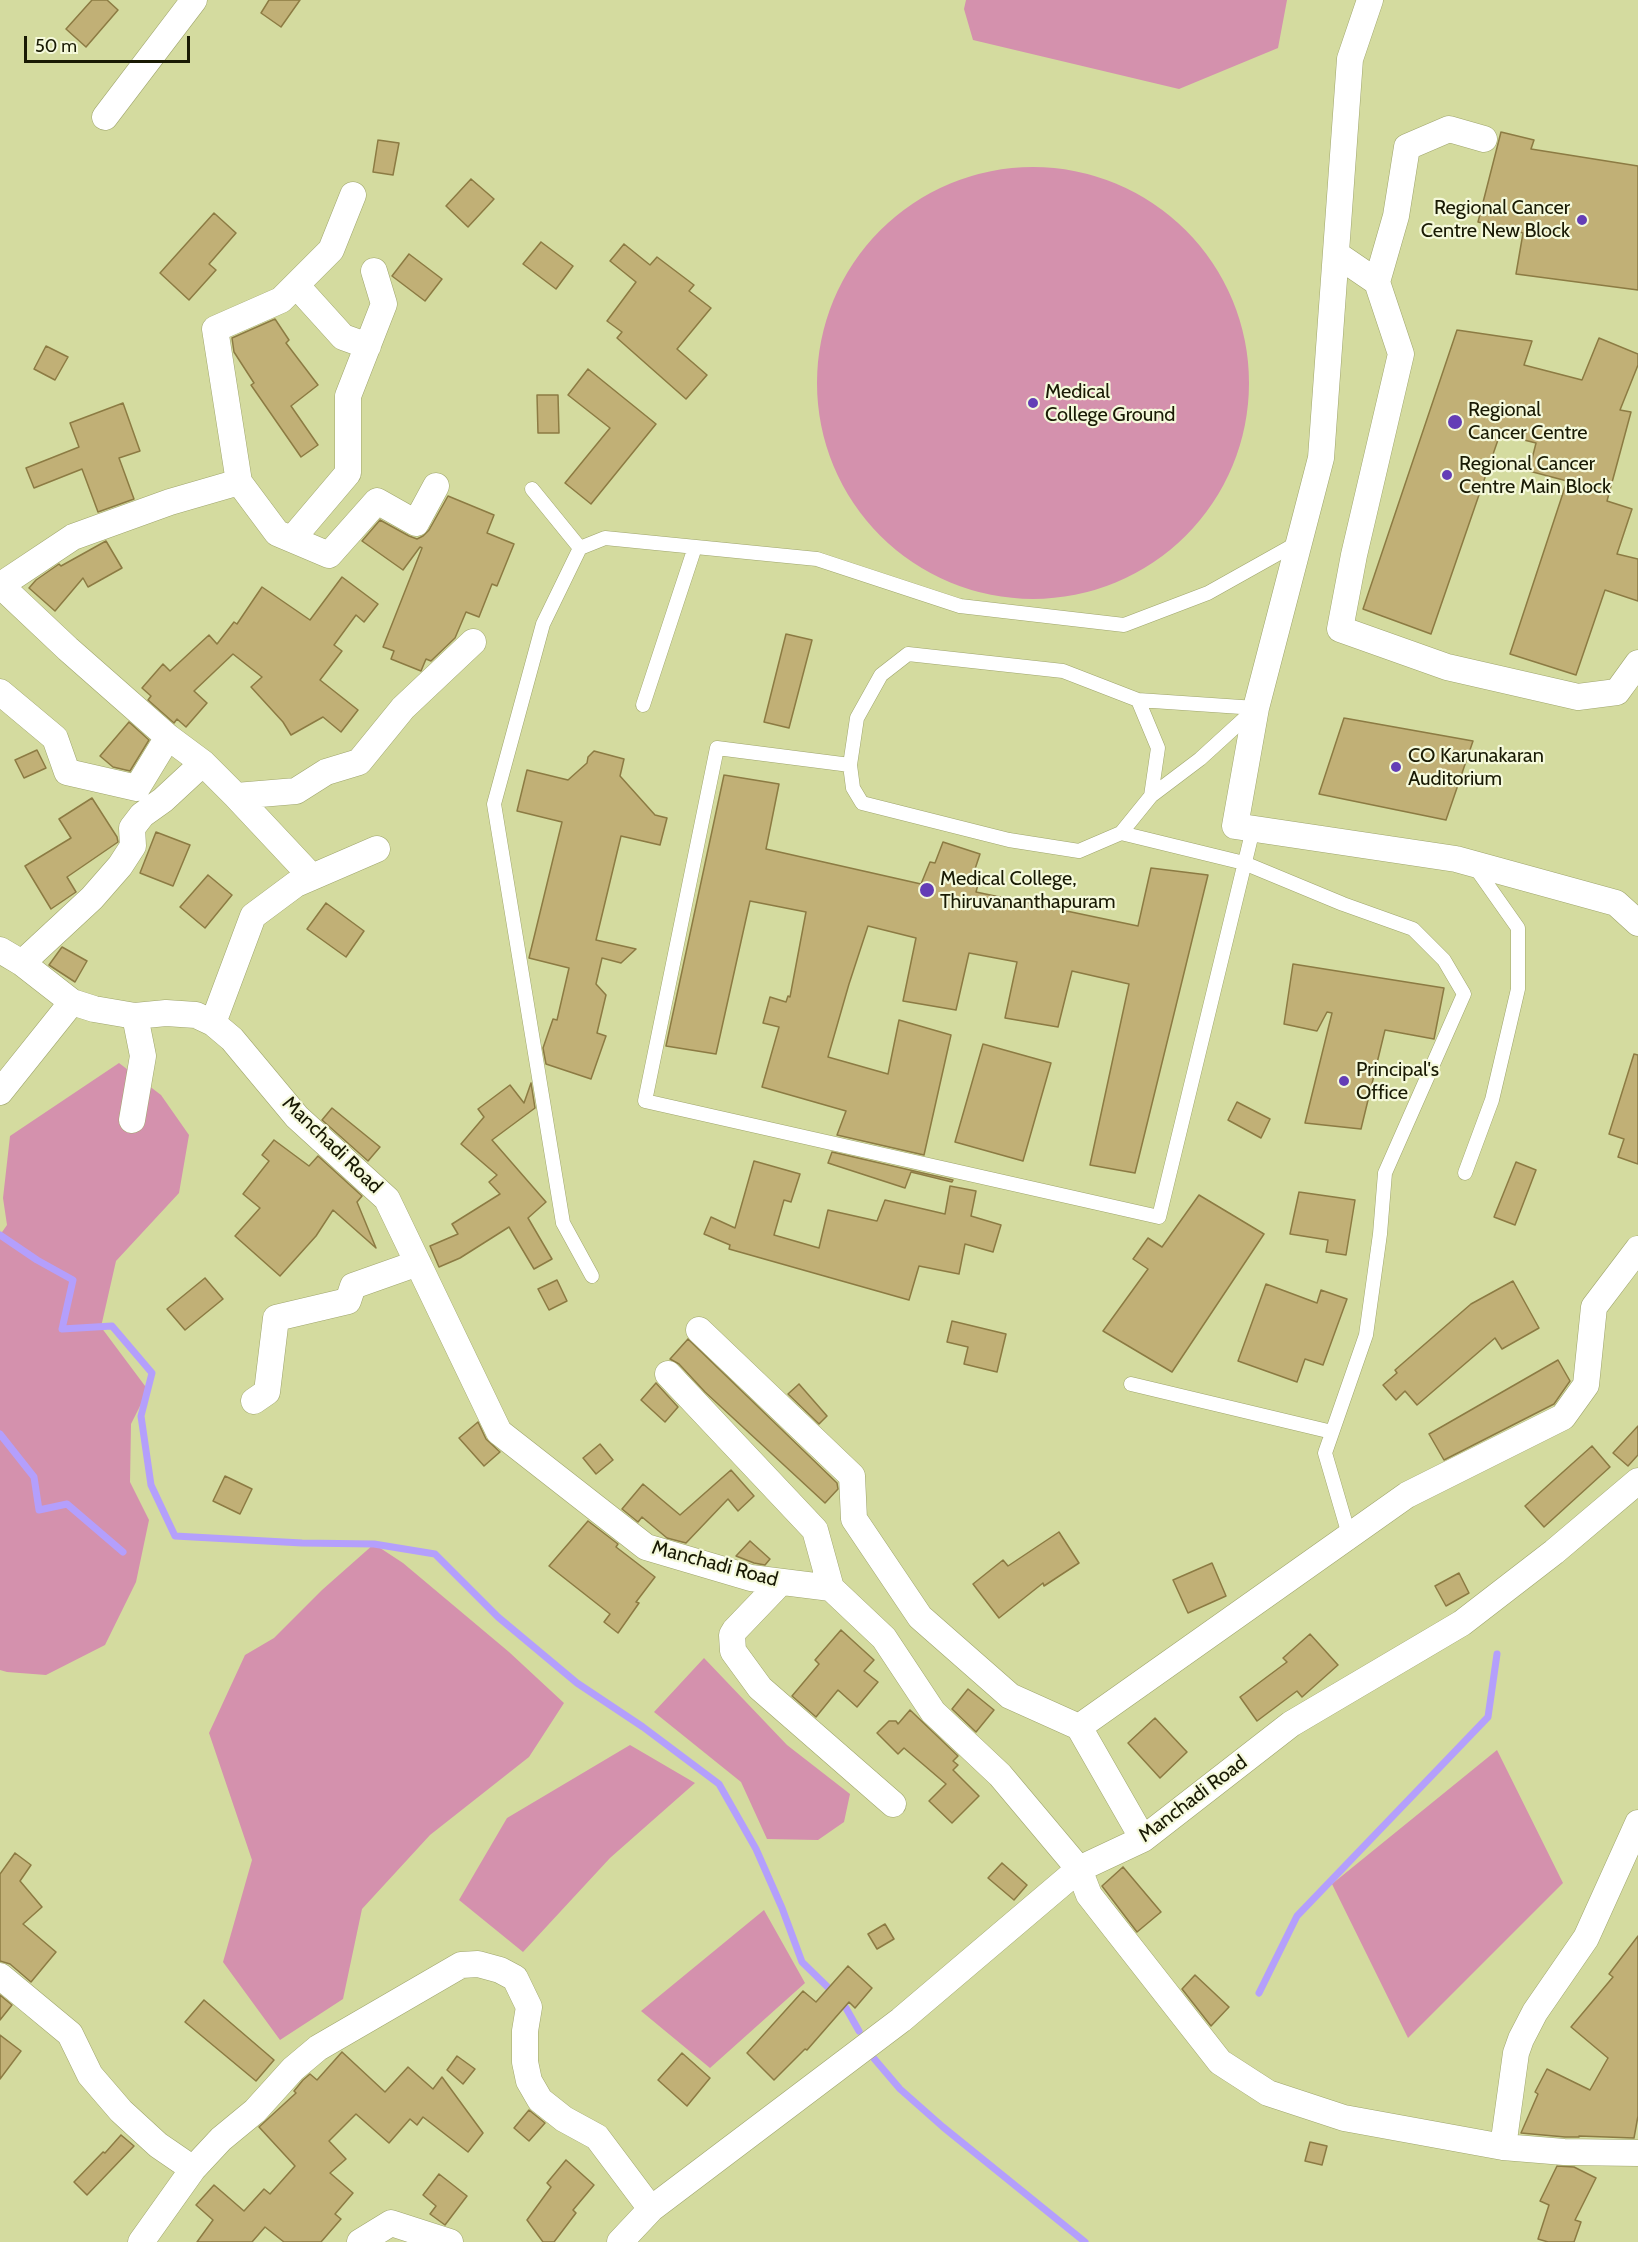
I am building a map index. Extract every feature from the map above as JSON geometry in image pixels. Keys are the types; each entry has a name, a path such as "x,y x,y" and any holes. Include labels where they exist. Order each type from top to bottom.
{"street":[{"path":"105,117 194,0"},
{"path":"1370,0 1350,58 1321,458 1256,708 1235,826 1456,859 1616,903 1638,923"},
{"path":"1484,139 1449,129 1407,147 1396,216 1377,282 1401,354 1354,555 1340,629 1447,668 1578,697 1617,692 1638,663"},
{"path":"353,195 331,250 297,285 281,300 215,329 239,482 277,533 329,555 377,501 417,523 436,486"},
{"path":"1336,254 1377,282"},
{"path":"292,539 348,473 348,396 384,304 374,272"},
{"path":"297,285 343,337 368,346"},
{"path":"239,482 170,502 73,537 0,585 68,649 168,737 203,763 311,876"},
{"path":"236,796 297,791 326,772 359,762 403,708 473,642"},
{"path":"0,692 55,738 67,772 89,778 137,788 168,737"},
{"path":"22,963 92,898 120,866 133,846 132,828 142,815 163,800 203,763"},
{"path":"213,1023 253,916 282,893 311,876 377,849"},
{"name":"Manchadi Road","path":"0,950 22,963 72,1002 94,1009 135,1016 166,1013 196,1015 213,1023 232,1039 297,1118 387,1199 499,1432 646,1547 751,1578 831,1588"},
{"path":"0,1092 72,1002"},
{"path":"132,1120 143,1056 135,1016"},
{"path":"1079,1727 1407,1495 1563,1417 1586,1385 1594,1306 1638,1249"},
{"path":"254,1401 267,1392 276,1318 348,1301 353,1286 418,1263"},
{"path":"699,1330 852,1476 854,1519 920,1617 1010,1696 1079,1727 1143,1839"},
{"path":"668,1374 815,1530 831,1588 884,1638 933,1712 1000,1775 1078,1869 1089,1895 1220,2062 1268,2093 1344,2118 1503,2147 1564,2152 1638,2153"},
{"name":"Manchadi Road","path":"626,2240 651,2209 901,2020 1078,1869 1143,1839 1291,1724 1462,1623 1554,1552 1638,1481"},
{"path":"781,1582 735,1630 732,1635 733,1651 760,1689 893,1804"},
{"path":"1503,2147 1516,2053 1521,2039 1535,2012 1586,1938 1638,1822"},
{"path":"141,2242 193,2169 221,2139 255,2112 293,2069 318,2048 461,1965 478,1964 500,1970 515,1978 529,2007 525,2031 525,2062 529,2081 540,2100 564,2120 597,2137 651,2209"},
{"path":"0,1976 70,2034 90,2075 121,2111 158,2145 193,2169"},
{"path":"360,2242 392,2223 444,2238 450,2242"}],"lane":[{"path":"532,489 580,548"},
{"path":"592,1276 563,1223 494,804 543,624 580,548 605,538 817,559 960,606 1124,625 1208,593 1299,542"},
{"path":"643,705 695,547"},
{"path":"908,654 1063,671 1138,700 1256,708 1200,759 1150,796 1121,833 1079,851 1009,840 862,803 853,788 850,765 857,718 881,675 908,654"},
{"path":"1138,700 1158,748 1150,796"},
{"path":"850,765 717,748 645,1101 1159,1217 1253,829"},
{"path":"1121,833 1244,863 1343,904 1413,929 1444,960 1464,994 1385,1173 1380,1234 1366,1335 1325,1453 1349,1535"},
{"path":"1465,1173 1492,1100 1518,989 1518,928 1472,864"},
{"path":"1131,1384 1332,1432"}],"shaded area":[{"path":"966,0 1287,0 1278,48 1179,89 973,40 964,9"},
{"name":"Medical College Ground","path":"1033,167 1075,171 1116,184 1153,204 1186,230 1212,263 1232,300 1245,341 1249,383 1245,425 1232,466 1212,503 1186,536 1153,562 1116,582 1075,595 1033,599 991,595 950,582 913,562 880,536 854,503 834,466 821,425 817,383 821,341 834,300 854,263 880,230 913,204 950,184 991,171"},
{"path":"119,1063 161,1095 189,1135 179,1193 116,1261 101,1327 148,1390 131,1424 130,1482 149,1520 136,1582 105,1645 46,1675 7,1672 0,1670 0,1235 7,1225 3,1198 10,1136"},
{"path":"374,1544 403,1563 509,1652 564,1703 529,1757 430,1835 362,1909 343,1999 280,2040 223,1962 252,1860 209,1733 245,1655 274,1638 322,1590"},
{"path":"704,1658 787,1745 850,1794 844,1822 818,1840 767,1839 741,1782 654,1712"},
{"path":"630,1745 695,1783 610,1858 523,1952 459,1900 507,1818"},
{"path":"1497,1750 1563,1883 1408,2038 1332,1884"},
{"path":"764,1910 805,1983 710,2068 641,2011"}],"building":[{"path":"92,0 107,0 118,10 86,47 66,29"},
{"path":"269,0 300,0 281,27 261,13"},
{"name":"Regional Cancer Centre New Block","path":"1501,132 1534,140 1531,149 1638,166 1638,290 1516,274 1523,233 1478,222"},
{"path":"378,140 399,143 393,175 373,172"},
{"path":"471,179 494,199 468,227 446,206"},
{"path":"214,213 236,233 209,264 216,270 189,300 160,273"},
{"path":"541,242 573,266 556,289 523,264"},
{"path":"624,244 650,265 657,257 694,285 689,291 711,308 677,349 707,375 686,399 617,338 622,332 607,321 636,282 610,261"},
{"path":"409,254 442,279 425,301 392,276"},
{"path":"275,319 289,340 286,343 318,385 291,406 318,445 301,457 251,385 254,383 234,352 232,338"},
{"path":"1457,330 1532,341 1524,365 1582,380 1599,338 1638,354 1638,365 1620,410 1631,412 1607,501 1632,509 1617,554 1638,559 1638,601 1605,590 1576,675 1510,654 1567,481 1529,471 1536,443 1500,434 1431,634 1363,609"},
{"path":"46,346 68,357 55,380 34,369"},
{"path":"588,369 656,424 591,504 565,483 610,428 568,395"},
{"path":"537,395 558,395 559,433 538,433"},
{"path":"123,403 140,451 119,458 134,499 98,512 82,469 34,488 26,468 79,447 70,423"},
{"path":"448,496 494,515 487,533 514,544 497,586 492,584 479,617 466,612 455,638 431,661 426,659 421,671 391,659 394,651 383,647 422,548 420,547 403,570 362,541 380,520 417,539 423,536 429,530"},
{"path":"106,541 122,568 88,587 83,578 55,611 29,588 36,580 59,564 61,566"},
{"path":"342,577 378,604 364,622 356,615 334,645 342,651 320,680 358,710 341,732 323,717 291,735 283,722 251,687 262,677 233,654 194,691 207,703 186,727 177,719 174,723 148,700 151,696 142,688 163,664 170,671 209,635 217,644 234,622 237,624 262,587 310,620"},
{"path":"786,634 812,640 789,728 764,722"},
{"name":"CO Karunakaran Auditorium","path":"1344,718 1473,741 1446,820 1319,794"},
{"path":"129,722 149,740 130,771 113,767 100,756"},
{"path":"37,750 46,768 24,778 15,760"},
{"path":"594,751 624,759 620,776 655,815 667,818 660,845 621,836 596,940 636,949 621,963 602,958 596,984 606,995 597,1033 606,1036 591,1079 546,1064 543,1048 553,1019 557,1020 569,968 529,958 562,822 517,811 527,770 568,780 587,763 588,757"},
{"path":"724,775 779,784 766,849 921,884 930,862 935,863 943,842 980,854 974,872 981,873 976,892 1138,926 1151,868 1208,875 1135,1173 1090,1165 1129,984 1072,971 1058,1027 1005,1018 1017,962 969,953 956,1010 903,1001 916,938 868,926 828,1057 888,1074 899,1020 951,1035 924,1155 837,1135 846,1111 762,1087 779,1027 763,1023 770,997 786,1002 788,996 790,997 806,912 750,901 716,1054 666,1046"},
{"path":"92,798 118,842 67,877 76,892 51,909 25,866 71,838 59,819"},
{"path":"156,832 190,845 173,886 140,873"},
{"path":"208,875 232,895 205,928 180,907"},
{"path":"326,903 364,931 346,957 307,929"},
{"path":"62,947 87,961 75,982 49,965"},
{"name":"Principal's Office","path":"1293,964 1444,988 1434,1039 1385,1030 1361,1129 1305,1123 1332,1013 1327,1012 1317,1031 1284,1024"},
{"path":"983,1044 1051,1063 1023,1161 955,1142"},
{"path":"1634,1054 1638,1055 1638,1164 1618,1157 1624,1139 1609,1134"},
{"path":"531,1083 535,1108 492,1140 546,1202 528,1218 552,1259 534,1269 509,1227 460,1258 439,1267 430,1246 458,1234 452,1224 500,1194 489,1182 497,1175 461,1144 484,1117 478,1109 510,1085 524,1103"},
{"path":"1237,1102 1270,1119 1261,1138 1228,1120"},
{"path":"332,1108 380,1147 368,1161 322,1120"},
{"path":"274,1140 309,1166 318,1156 362,1196 357,1202 376,1248 333,1210 316,1236 280,1276 235,1236 260,1208 243,1194 269,1161 262,1155"},
{"path":"832,1152 953,1180 952,1182 911,1172 905,1188 828,1163"},
{"path":"754,1161 800,1174 791,1202 784,1200 774,1235 819,1248 828,1210 877,1221 885,1200 945,1214 950,1186 976,1191 971,1216 1001,1225 993,1252 965,1244 959,1274 919,1266 909,1300 729,1249 730,1245 704,1234 711,1217 735,1228"},
{"path":"1516,1162 1536,1170 1515,1225 1494,1217"},
{"path":"1299,1192 1355,1200 1346,1255 1326,1252 1328,1240 1290,1234"},
{"path":"1199,1195 1264,1234 1172,1372 1103,1331 1148,1269 1133,1259 1148,1238 1162,1247"},
{"path":"205,1278 223,1299 185,1330 167,1309"},
{"path":"557,1280 567,1301 549,1310 538,1289"},
{"path":"1513,1281 1539,1328 1502,1349 1495,1338 1417,1405 1405,1391 1396,1400 1383,1385 1397,1373 1395,1370 1471,1304"},
{"path":"1266,1284 1317,1303 1321,1290 1347,1299 1323,1365 1305,1359 1297,1382 1238,1361"},
{"path":"952,1321 1006,1334 997,1372 964,1364 968,1347 947,1342"},
{"path":"688,1339 837,1483 838,1489 825,1503 705,1392 679,1364 670,1359"},
{"path":"1558,1360 1570,1381 1554,1404 1444,1460 1429,1434"},
{"path":"656,1383 678,1407 665,1422 641,1400"},
{"path":"799,1384 827,1416 819,1424 788,1394"},
{"path":"478,1422 486,1439 500,1452 484,1466 459,1438"},
{"path":"1638,1426 1638,1455 1628,1466 1613,1453"},
{"path":"600,1444 613,1460 596,1474 583,1458"},
{"path":"1592,1446 1610,1467 1544,1527 1525,1506"},
{"path":"731,1470 754,1496 738,1511 728,1499 686,1543 667,1538 642,1517 638,1522 622,1509 643,1484 680,1515"},
{"path":"225,1476 252,1489 240,1514 213,1501"},
{"path":"588,1521 618,1544 616,1547 655,1577 636,1602 639,1603 618,1633 604,1622 610,1614 549,1566"},
{"path":"1059,1532 1079,1563 1044,1586 1043,1583 999,1618 973,1584 1003,1560 1008,1566"},
{"path":"750,1541 770,1559 765,1565 736,1556"},
{"path":"1212,1563 1226,1596 1188,1613 1173,1580"},
{"path":"1459,1573 1469,1593 1446,1606 1435,1586"},
{"path":"841,1630 874,1660 864,1671 878,1682 857,1707 838,1690 816,1717 792,1696 819,1664 815,1660"},
{"path":"1310,1634 1338,1665 1302,1697 1297,1691 1257,1721 1240,1697 1287,1662 1283,1658"},
{"path":"968,1689 994,1710 976,1732 952,1709"},
{"path":"910,1710 958,1756 953,1761 958,1765 953,1770 979,1796 952,1823 929,1801 946,1784 904,1748 898,1754 877,1733 889,1721 896,1721 898,1724"},
{"path":"1155,1718 1187,1752 1160,1778 1128,1743"},
{"path":"15,1853 31,1865 20,1881 42,1907 23,1924 56,1952 31,1982 10,1964 0,1961 0,1874"},
{"path":"1002,1863 1027,1885 1014,1900 988,1878"},
{"path":"1123,1867 1161,1912 1137,1932 1102,1886"},
{"path":"885,1924 894,1939 877,1949 868,1934"},
{"path":"1638,1936 1638,2116 1634,2138 1565,2137 1521,2133 1538,2094 1535,2092 1547,2069 1590,2090 1608,2058 1571,2027 1613,1977 1609,1974"},
{"path":"848,1966 872,1988 855,2008 849,2002 807,2050 805,2049 774,2080 747,2053 803,1991 816,2002"},
{"path":"1195,1975 1229,2007 1211,2026 1182,1989"},
{"path":"0,1995 12,2005 0,2020"},
{"path":"204,2000 274,2060 256,2081 185,2022"},
{"path":"0,2035 21,2051 0,2079"},
{"path":"342,2052 385,2092 408,2067 433,2089 442,2077 483,2133 468,2152 423,2117 417,2125 410,2119 389,2143 356,2114 329,2141 346,2159 330,2173 353,2193 335,2214 341,2219 321,2242 284,2242 265,2227 252,2242 197,2242 213,2220 196,2205 214,2185 244,2211 264,2189 270,2194 295,2166 259,2127 296,2093 294,2091 303,2080 310,2074 317,2080"},
{"path":"682,2053 710,2078 687,2106 658,2080"},
{"path":"457,2056 475,2069 463,2084 447,2070"},
{"path":"529,2110 545,2123 529,2141 514,2128"},
{"path":"121,2135 134,2146 87,2195 74,2182"},
{"path":"1310,2142 1327,2146 1322,2165 1305,2161"},
{"path":"566,2160 594,2185 573,2210 576,2213 554,2242 543,2242 527,2220 551,2187 547,2183"},
{"path":"1557,2166 1574,2167 1596,2178 1575,2220 1581,2222 1574,2242 1548,2242 1538,2239 1549,2205 1540,2201"},
{"path":"439,2174 467,2196 445,2225 430,2214 436,2206 423,2195"}],"waterway":[{"path":"0,1235 37,1260 73,1280 62,1329 112,1326 152,1373 141,1416 151,1485 175,1536 302,1543 374,1544 435,1554 498,1617 577,1683 643,1727 719,1784 756,1849 782,1908 802,1962 842,2001 859,2031"},
{"path":"0,1434 34,1477 39,1510 67,1504 123,1552"},
{"path":"1259,1993 1297,1916 1488,1717 1497,1654"},
{"path":"871,2055 900,2089 943,2127 1085,2242"}],"place":[{"name":"Regional Cancer Centre New Block","path":"1582,220"},
{"name":"Medical College Ground","path":"1033,403"},
{"name":"Regional Cancer Centre","path":"1455,422"},
{"name":"Regional Cancer Centre Main Block","path":"1447,475"},
{"name":"CO Karunakaran Auditorium","path":"1396,767"},
{"name":"Medical College, Thiruvananthapuram","path":"927,890"},
{"name":"Principal's Office","path":"1344,1081"}]}
